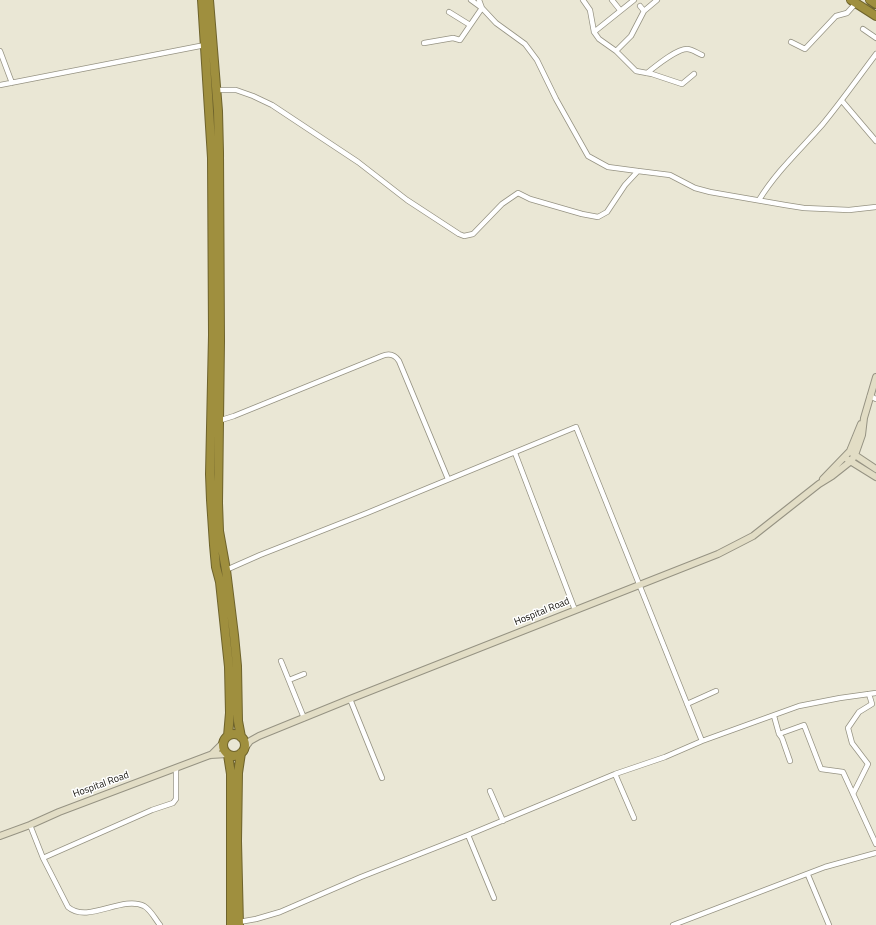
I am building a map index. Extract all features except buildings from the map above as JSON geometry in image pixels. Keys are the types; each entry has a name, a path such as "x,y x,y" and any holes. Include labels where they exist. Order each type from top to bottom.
{"highway":[{"path":"202,0 212,166 213,335 210,474 215,552 220,582 229,667 230,716 224,749 230,766 234,924"},
{"path":"209,0 220,152 220,341 218,421 219,531 226,570 237,666 238,719 241,737 245,744 238,769 234,924"},
{"path":"870,0 876,4"},
{"path":"854,2 876,16"},
{"path":"226,739 234,734 241,737"},
{"path":"226,755 234,756 243,751"}],"street":[{"path":"471,0 482,8 496,23 525,44 537,60 588,156 608,167 670,175 695,188 710,192 804,208 849,210 876,207"},
{"path":"479,0 482,8"},
{"path":"584,0 590,10 594,32 599,39 616,51 636,70 682,84 694,74"},
{"path":"612,0 620,10"},
{"path":"594,32 634,0"},
{"path":"616,51 631,36 644,11 658,0"},
{"path":"791,42 805,49 836,16 847,13 854,2"},
{"path":"640,6 644,11"},
{"path":"424,43 453,38 460,40 482,8"},
{"path":"449,12 470,25"},
{"path":"863,29 876,38"},
{"path":"0,85 205,45"},
{"path":"647,73 659,63 682,50 687,49 702,55"},
{"path":"0,51 12,83"},
{"path":"759,200 767,187 842,101 876,54"},
{"path":"216,90 236,90 272,105 358,162 407,200 462,235 467,236 473,234 502,204 518,193 530,199 582,214 598,217 602,216 607,212 625,185 638,171"},
{"path":"842,101 876,141"},
{"path":"218,421 234,416 382,356 390,355 399,361 448,479"},
{"path":"873,397 876,377"},
{"name":"Hospital Road","path":"259,736 718,554 753,536 819,484 832,476 848,459 862,435 864,418 873,397"},
{"path":"226,570 576,427 702,740"},
{"path":"515,453 575,610"},
{"path":"852,453 875,473"},
{"path":"848,459 875,473"},
{"path":"281,661 304,718"},
{"path":"289,680 304,674"},
{"path":"687,704 716,691"},
{"path":"234,924 280,912 361,877 503,821 615,774 665,757 702,740 799,706 876,693"},
{"path":"853,794 868,764 852,743 848,728 859,712 872,704 869,694"},
{"path":"350,699 382,778"},
{"path":"774,716 779,734 782,738 790,761"},
{"path":"779,734 804,725 821,769 843,772 876,844"},
{"path":"241,737 249,738 259,736"},
{"path":"243,751 250,741 259,736"},
{"path":"210,755 226,739"},
{"path":"210,755 226,755"},
{"name":"Hospital Road","path":"0,836 210,755"},
{"path":"43,858 173,802 176,798 176,768"},
{"path":"615,774 634,818"},
{"path":"490,791 503,821"},
{"path":"30,825 43,858 68,907 74,912 84,913 138,904 144,906 150,911 160,925"},
{"path":"468,835 494,898"},
{"path":"673,925 839,862 876,853"},
{"path":"808,875 829,925"}]}
